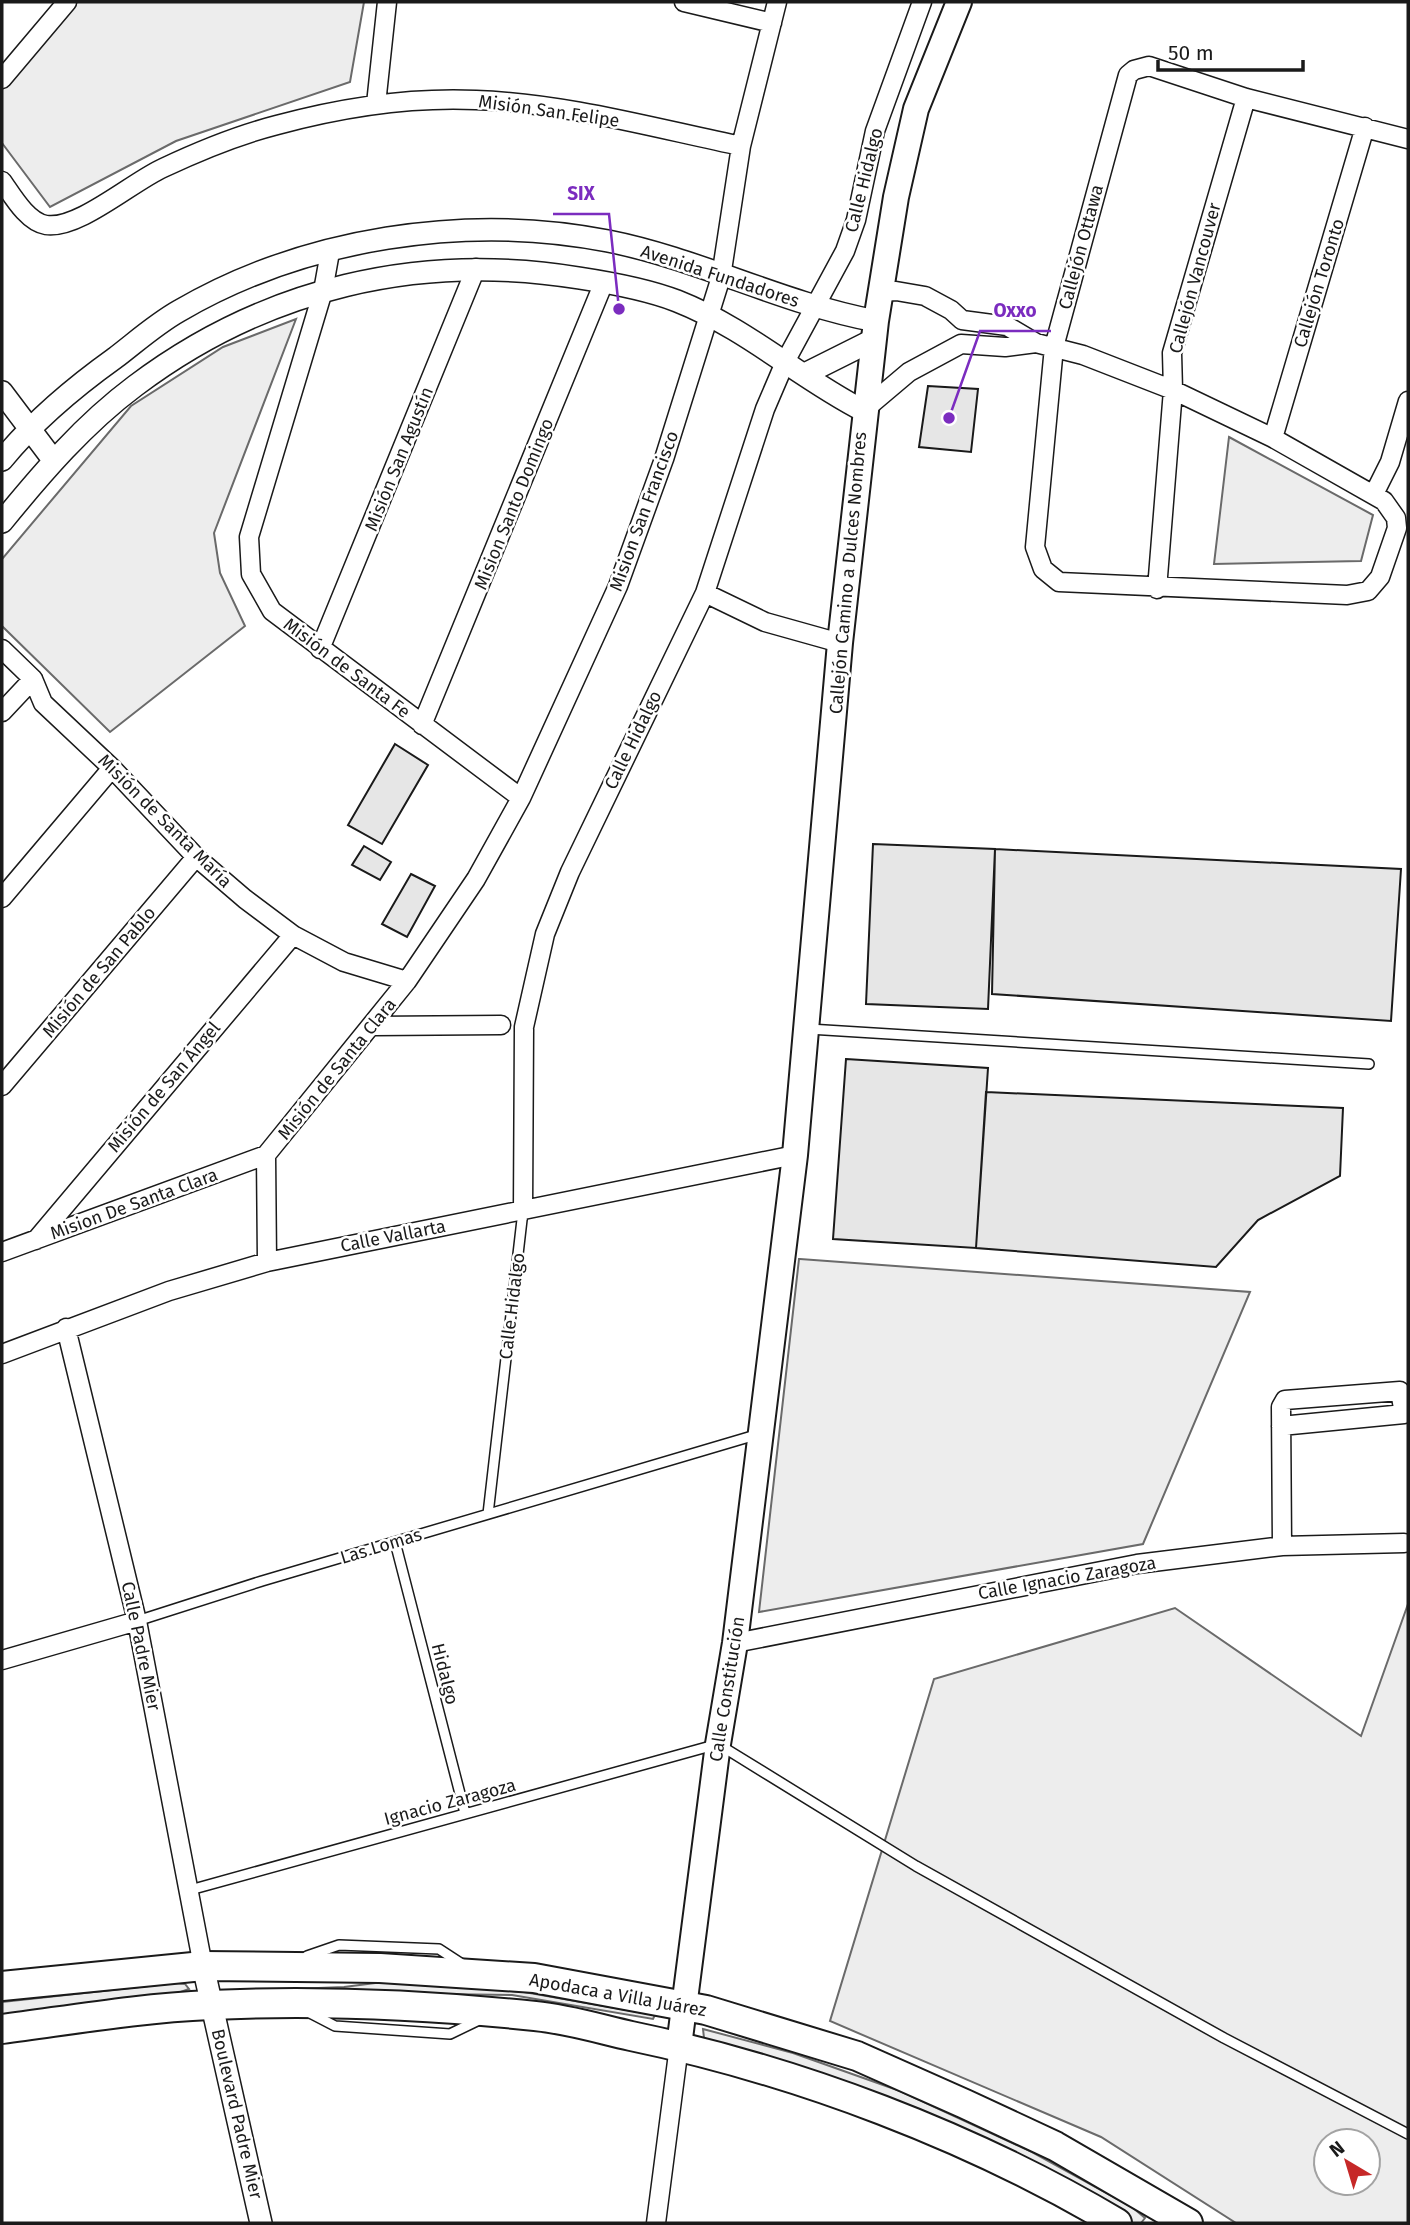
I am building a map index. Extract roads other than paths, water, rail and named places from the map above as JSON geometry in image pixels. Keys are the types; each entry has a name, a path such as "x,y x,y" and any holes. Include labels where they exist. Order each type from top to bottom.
{"main road":[{"name":"Callejón Camino a Dulces Nombres","path":"795,1155 840,643 875,330 896,197 916,109 959,2"},
{"name":"Calle Constitución","path":"679,2046 718,1744 735,1643 795,1155"},
{"name":"Apodaca a Villa Juárez","path":"2,1986 204,1966 380,1968 534,1979 684,2006 797,2036 857,2056 1055,2146 1188,2223"},
{"name":"Apodaca a Villa Juárez","path":"2,2029 211,2005 294,2004 537,2016 679,2046 776,2071 843,2094 1028,2177 1117,2223"}],"street":[{"path":"2,79 67,2"},
{"path":"376,104 387,2"},
{"path":"684,2 772,23"},
{"name":"Mision San Francisco","path":"407,981 476,879 521,798 618,586 710,316 721,276 741,146 777,2"},
{"name":"Calle Hidalgo","path":"523,1210 524,1027 545,934 570,872 705,593 765,409 786,360 816,307 850,237 875,131 922,2"},
{"name":"Callejón Ottawa","path":"1374,494 1391,509 1397,528 1375,585 1368,591 1347,595 1157,589 1059,582 1049,577 1037,559 1035,547 1055,347 1128,75 1134,70 1149,66 1246,97 1408,139"},
{"name":"Callejón Vancouver","path":"1157,589 1173,390 1172,353 1246,97"},
{"name":"Misión San Felipe","path":"2,181 29,215 43,225 57,225 79,218 143,178 215,146 276,125 376,104 475,100 561,109 741,146"},
{"name":"Callejón Toronto","path":"1273,438 1365,127"},
{"name":"Avenida Fundadores","path":"3,456 78,385 178,312 258,273 387,238 469,231 532,231 608,241 816,307 875,330"},
{"name":"Misión de Santa Fe","path":"330,252 323,291 249,537 251,574 272,611 521,798"},
{"name":"Avenida Fundadores","path":"2,522 31,486 95,419 135,385 202,342 268,310 323,291 389,274 476,268 534,271 643,290 710,316 786,360 864,411"},
{"name":"Misión San Agustín","path":"320,649 476,268"},
{"name":"Mision Santo Domingo","path":"422,725 604,282"},
{"path":"881,292 925,296 951,310 962,320 1007,326 1036,343 1055,347 1173,390 1273,438 1374,494 1390,462 1408,401"},
{"path":"961,344 962,320"},
{"path":"805,374 875,330"},
{"path":"864,411 909,372 961,344 1005,347 1036,343"},
{"path":"2,392 54,461"},
{"path":"3,456 31,486"},
{"path":"705,593 765,622 840,643"},
{"path":"2,649 33,679 43,703 6,699"},
{"path":"6,699 33,679"},
{"name":"Misión de Santa María","path":"43,703 113,768 196,857 293,935 344,962 407,981"},
{"path":"2,898 113,768"},
{"name":"Misión de San Pablo","path":"2,1086 196,857"},
{"name":"Misión de San Ángel","path":"36,1240 293,935"},
{"name":"Misión de Santa Clara","path":"266,1156 373,1027 407,981"},
{"path":"373,1027 501,1025"},
{"name":"Calle Vallarta","path":"2,1354 169,1291 267,1262 795,1155"},
{"path":"266,1156 267,1262"},
{"name":"Mision De Santa Clara","path":"2,1252 266,1156"},
{"name":"Calle Padre Mier","path":"66,1328 137,1621 204,1966"},
{"path":"1281,1426 1404,1414 1400,1391 1293,1397 1286,1400 1281,1407 1281,1426 1282,1546"},
{"name":"Calle Ignacio Zaragoza","path":"735,1643 1137,1564 1282,1546 1404,1543"},
{"name":"Las Lomas","path":"2,1660 137,1621"},
{"name":"Boulevard Padre Mier","path":"204,1966 261,2223"},
{"name":"Calle Constitución","path":"656,2223 679,2046"}],"lane":[{"path":"807,1029 1370,1064"},
{"name":"Calle Hidalgo","path":"488,1514 523,1210"},
{"name":"Las Lomas","path":"137,1621 761,1433"},
{"name":"Hidalgo","path":"395,1542 465,1813"},
{"path":"718,1744 916,1866 1224,2038 1408,2134"},
{"name":"Ignacio Zaragoza","path":"190,1891 718,1744"}],"place":[{"name":"SIX","path":"619,309"},
{"name":"Oxxo","path":"949,418"}]}
